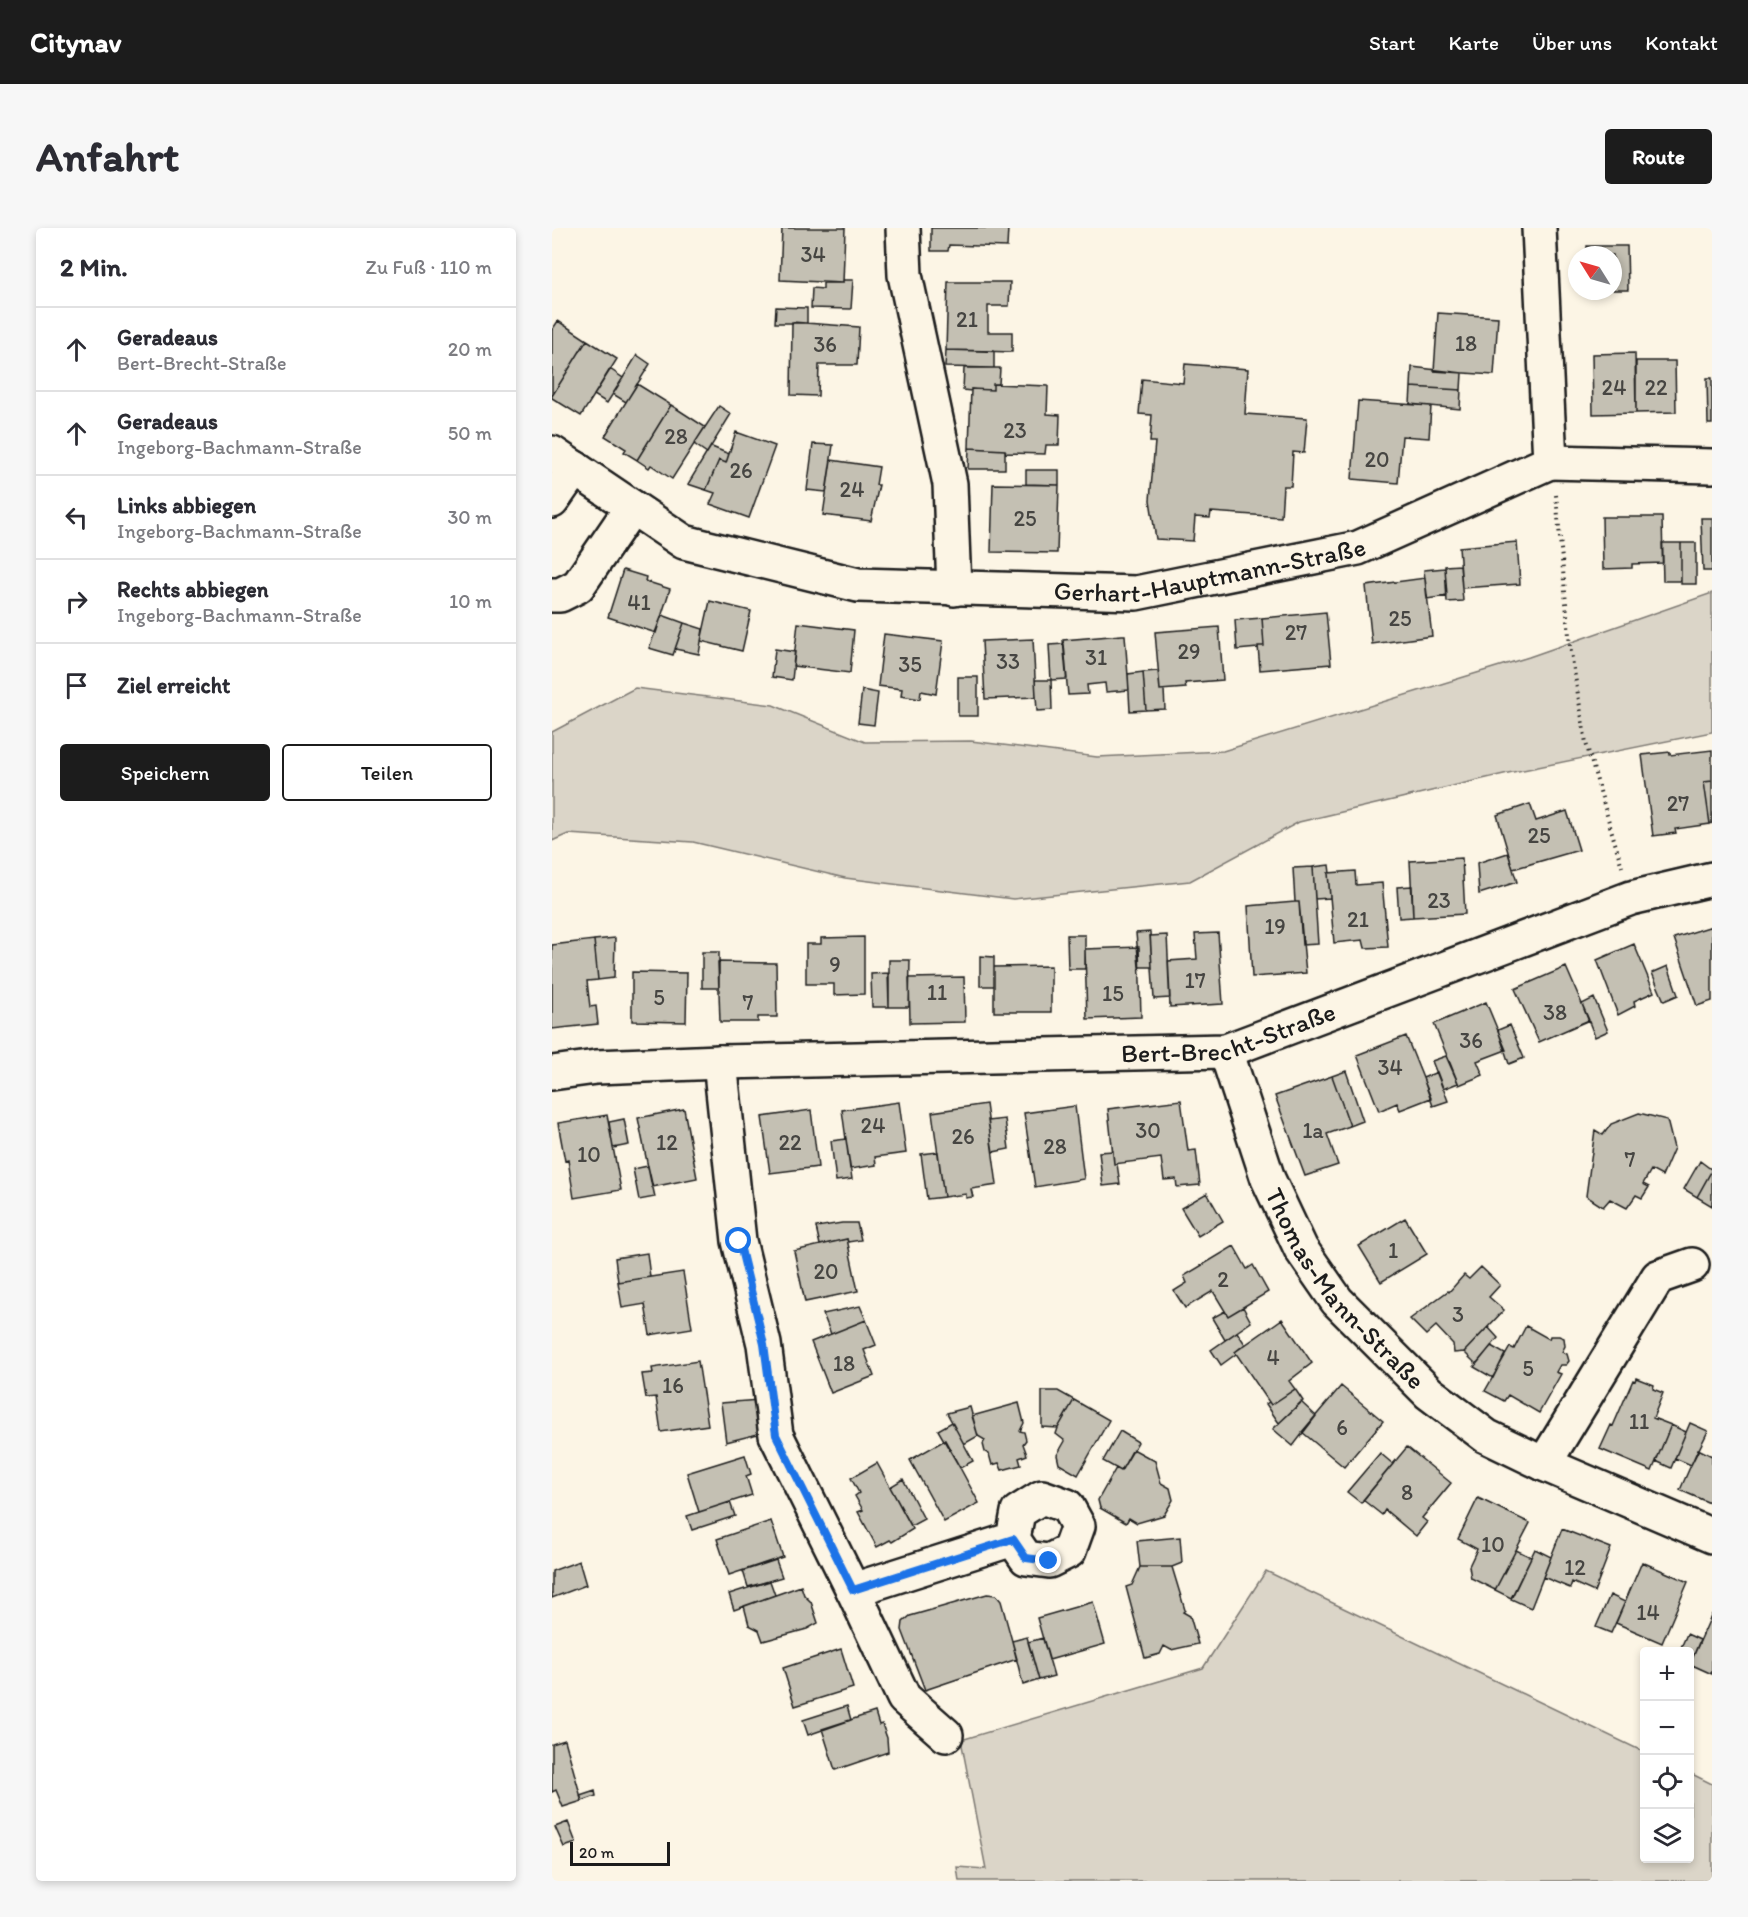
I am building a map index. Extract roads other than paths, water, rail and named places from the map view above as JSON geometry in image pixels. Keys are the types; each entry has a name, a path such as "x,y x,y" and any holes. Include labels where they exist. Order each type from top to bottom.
{"street":[{"path":"903,228 905,275 950,484 954,589"},
{"path":"1539,228 1550,462 1712,466"},
{"name":"Gerhart-Hauptmann-Straße","path":"552,501 563,460 684,542 858,585 1136,593 1358,548 1550,462"},
{"path":"552,595 560,595 578,586 632,507"},
{"name":"Bert-Brecht-Straße","path":"552,1073 596,1067 720,1062 1226,1051 1631,898 1712,879"},
{"name":"Thomas-Mann-Straße","path":"1226,1051 1268,1179 1301,1249 1337,1301 1429,1393 1486,1436 1544,1464 1712,1536"},
{"path":"720,1062 739,1241 764,1344 776,1435 904,1698 946,1735"},
{"path":"1544,1464 1658,1277 1692,1265"},
{"path":"853,1590 1013,1539"}]}
